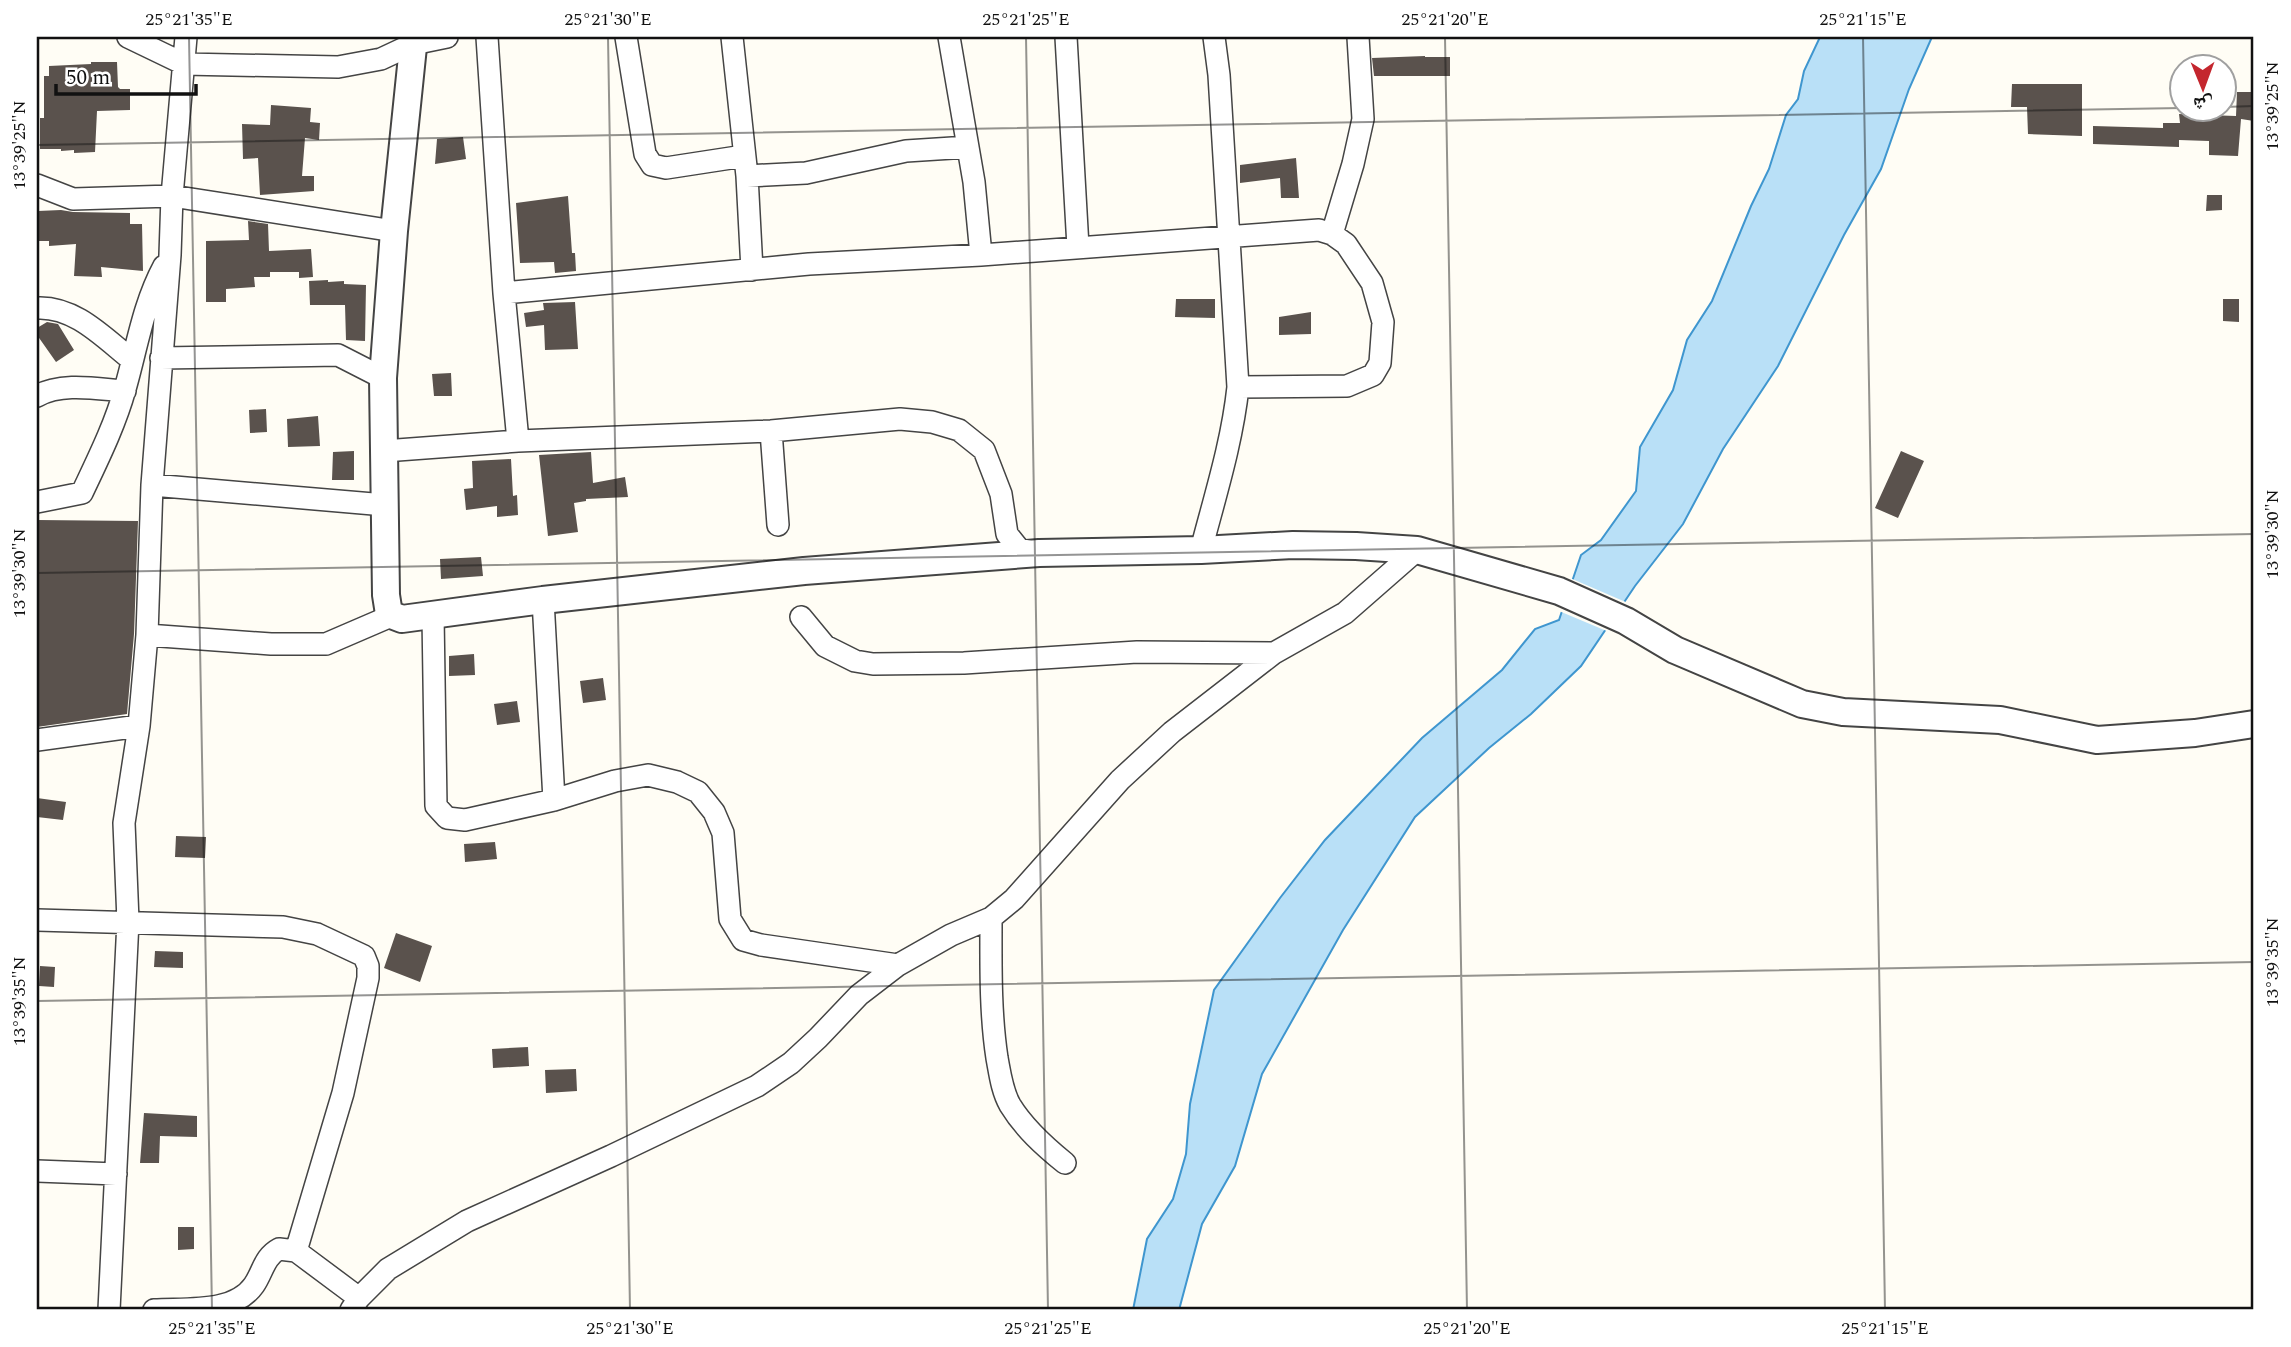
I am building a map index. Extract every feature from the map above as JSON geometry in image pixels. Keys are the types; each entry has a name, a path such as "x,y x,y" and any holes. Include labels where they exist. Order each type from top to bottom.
{"street":[{"path":"128,37 184,64 338,67 381,60 413,40 447,37"},
{"path":"110,1310 128,921 124,823 139,726 147,635 152,485 186,37"},
{"path":"487,37 504,293 518,441"},
{"path":"626,37 645,154 652,165 666,169 745,166 806,173 906,151 968,147"},
{"path":"732,37 752,270"},
{"path":"949,37 974,183 981,255"},
{"path":"1066,37 1079,247"},
{"path":"1201,550 1225,465 1235,419 1238,387 1219,75 1214,37"},
{"path":"1332,234 1363,119 1358,37"},
{"path":"391,616 386,595 383,378 413,40"},
{"path":"37,185 73,198 172,196 394,231"},
{"path":"504,293 809,264 981,255 1319,230 1332,234 1346,244 1372,283 1378,299 1383,322 1380,363 1373,375 1347,386 1238,387"},
{"path":"37,502 82,493 125,391 150,297 170,255"},
{"path":"37,308 49,307 79,318 132,360"},
{"path":"161,358 338,355 383,378"},
{"path":"37,396 49,390 67,388 125,391"},
{"path":"384,451 518,441 771,431 900,419 932,422 959,430 984,450 1001,494 1007,534 1019,549 1039,553"},
{"path":"771,431 778,525"},
{"path":"152,485 385,505"},
{"path":"147,635 271,644 326,644 391,616 402,619 433,616 543,600 804,571 1039,553 1201,550 1293,545 1356,546 1418,550 1559,591 1626,621 1675,650 1802,704 1843,712 2000,720 2097,740 2195,733 2254,724"},
{"path":"154,1310 217,1306 239,1300 253,1286 267,1258 279,1249 296,1251 355,1304 387,1269 467,1221 757,1086 791,1063 859,995 898,965 951,935 991,918 1014,899 1120,780 1172,732 1274,653 1345,613 1418,550"},
{"path":"543,600 554,800"},
{"path":"433,616 436,806 447,818 465,820 648,775 677,782 698,792 714,812 723,833 730,919 743,940 898,965"},
{"path":"801,617 825,646 855,661 873,664 964,663 1137,652 1274,653"},
{"path":"37,740 139,726"},
{"path":"991,918 992,1024 1001,1082 1022,1123 1065,1163"},
{"path":"37,920 283,927 317,934 364,956 368,966 368,978 343,1093 296,1251"},
{"path":"37,1171 116,1174"}],"water":[{"path":"1820,37 1932,37 1909,89 1881,169 1844,235 1778,366 1723,449 1683,524 1635,586 1581,666 1415,817 1343,930 1262,1074 1235,1166 1202,1224 1179,1310 1133,1310 1147,1239 1173,1199 1186,1154 1190,1104 1214,990 1325,840 1422,738 1502,670 1535,629 1559,620 1581,555 1601,540 1636,491 1640,447 1673,390 1687,340 1712,301 1769,169 1786,115 1798,99 1804,71"}],"pier":[{"path":"1570,578 1628,603 1609,632 1559,611"}],"building":[{"path":"1450,57 1450,76 1374,76 1372,58"},
{"path":"117,62 118,87 130,89 130,110 97,111 95,152 74,153 74,150 40,149 40,118 44,118 44,76 49,76 49,66"},
{"path":"2012,84 2082,84 2082,136 2028,134 2027,107 2011,107"},
{"path":"2238,92 2254,92 2254,121 2241,119 2238,156 2209,155 2209,141 2179,140 2179,147 2093,144 2093,126 2163,128 2163,123 2238,122"},
{"path":"271,105 311,108 310,122 320,123 319,140 305,138 302,176 314,176 314,191 260,195 258,158 243,159 242,124 270,125"},
{"path":"463,137 466,159 435,164 437,139"},
{"path":"1296,158 1299,198 1281,198 1280,178 1240,183 1240,165"},
{"path":"2207,195 2222,195 2222,210 2206,211"},
{"path":"568,196 576,271 555,273 554,262 520,263 516,203"},
{"path":"38,211 130,213 130,224 142,224 143,271 101,267 102,277 74,276 76,244 49,246 49,241 39,241"},
{"path":"248,221 268,224 269,251 311,249 313,277 299,278 299,272 270,272 270,277 254,277 255,287 226,289 226,302 206,302 206,241 249,240"},
{"path":"328,280 366,285 365,341 346,340 345,305 310,305 309,281"},
{"path":"1176,299 1215,299 1215,318 1175,317"},
{"path":"2223,299 2239,299 2239,322 2223,321"},
{"path":"575,302 578,349 545,350 544,325 526,327 524,313 544,310 543,303"},
{"path":"1311,312 1311,334 1279,335 1279,317"},
{"path":"47,322 58,324 74,350 56,362 37,335 37,328"},
{"path":"451,373 452,396 434,396 432,374"},
{"path":"266,409 267,432 250,433 249,410"},
{"path":"318,416 320,446 288,447 287,419"},
{"path":"354,451 354,480 332,480 333,452"},
{"path":"1901,451 1924,461 1898,518 1875,508"},
{"path":"591,452 593,483 625,477 628,497 586,499 574,503 578,532 548,536 539,455"},
{"path":"511,459 513,496 517,495 518,515 497,517 497,506 466,510 464,489 473,488 472,461"},
{"path":"37,520 138,521 134,634 127,714 37,727"},
{"path":"481,557 483,576 441,579 440,559"},
{"path":"474,654 475,675 449,676 449,656"},
{"path":"603,678 606,700 583,703 580,681"},
{"path":"517,701 520,722 497,725 494,704"},
{"path":"37,798 66,802 63,820 37,817"},
{"path":"176,836 206,837 205,858 175,857"},
{"path":"495,842 497,859 465,862 464,844"},
{"path":"396,933 432,946 420,982 384,968"},
{"path":"155,951 183,952 183,968 154,967"},
{"path":"40,966 55,967 54,987 39,986"},
{"path":"528,1047 529,1066 493,1068 492,1049"},
{"path":"576,1069 577,1091 546,1093 545,1070"},
{"path":"144,1113 197,1116 197,1137 160,1136 159,1163 140,1163"},
{"path":"178,1227 194,1227 194,1249 178,1250"}]}
